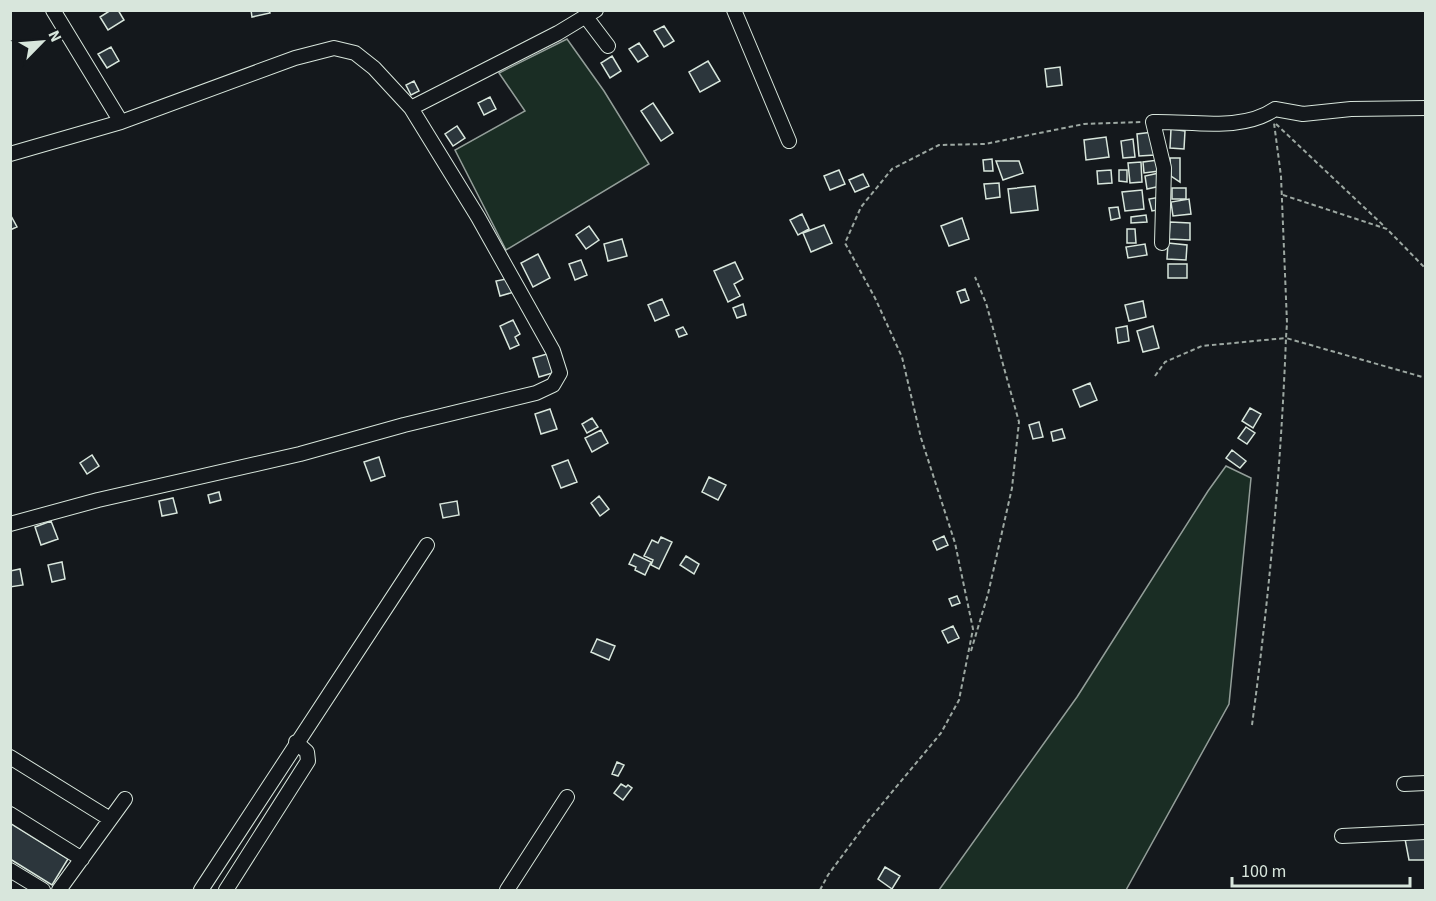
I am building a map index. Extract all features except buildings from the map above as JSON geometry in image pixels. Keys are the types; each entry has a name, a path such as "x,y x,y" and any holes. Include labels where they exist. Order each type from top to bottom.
{"street":[{"path":"53,10 121,122"},
{"path":"734,10 789,141"},
{"path":"411,108 591,14 608,46"},
{"path":"10,154 121,122 295,58 334,48 355,53 365,59 411,108 478,217 553,351 560,373 553,385 536,393 404,425 300,454 98,500 10,524"},
{"path":"1162,243 1164,168 1153,122 1230,122 1264,117 1275,109 1303,114 1351,109 1425,108"},
{"path":"201,891 296,742 427,545"},
{"path":"226,891 308,761 307,753 296,742"},
{"path":"10,757 110,819"},
{"path":"1404,784 1425,783"},
{"path":"507,891 567,797"},
{"path":"59,891 125,799"},
{"path":"10,814 82,859"},
{"path":"1342,836 1425,832"},
{"path":"10,870 43,891"}],"path":[{"path":"1252,725 1260,667 1282,436 1286,338 1282,195 1274,121 1387,229 1425,269"},
{"path":"819,891 828,875 868,821 941,733 959,700 973,629 954,543 921,438 902,357 875,298 845,243 861,207 892,169 939,146 985,144 1084,124 1153,122"},
{"path":"1282,195 1387,229"},
{"path":"967,662 988,594 1012,488 1019,422 986,303 975,277"},
{"path":"1155,376 1165,362 1202,346 1286,338 1425,378"}],"green space":[{"path":"567,39 604,91 649,164 506,250 455,150 525,111 499,73"},
{"path":"1226,466 1251,478 1229,704 1126,890 939,890 1077,697"}]}
